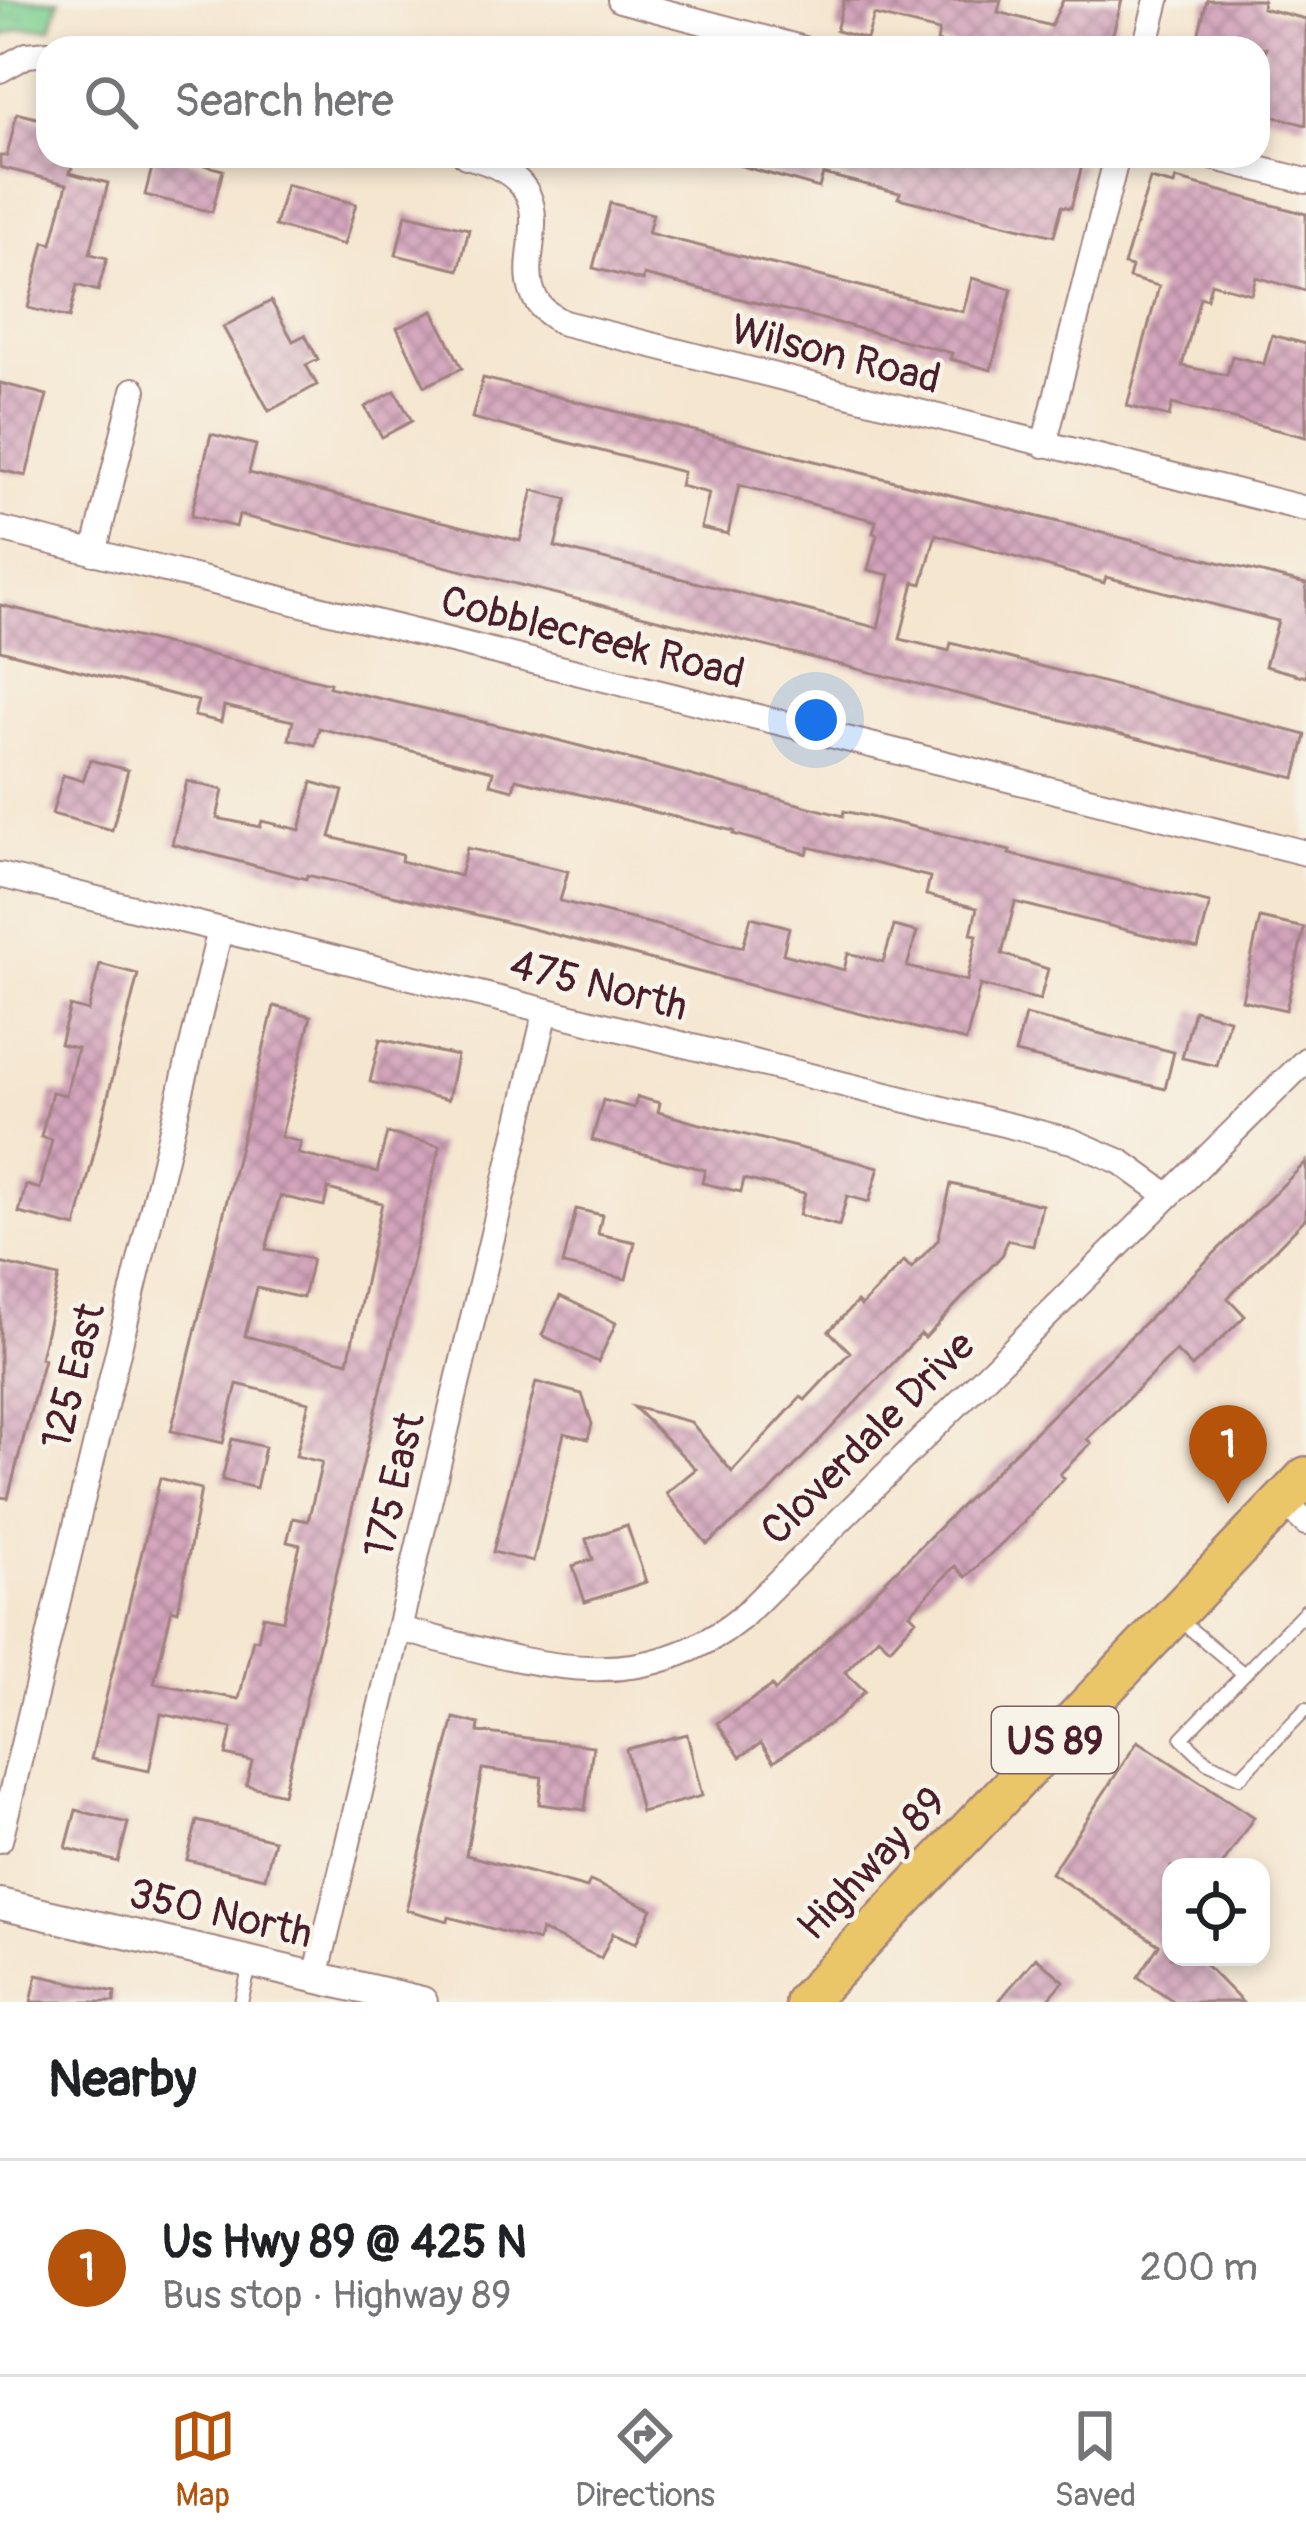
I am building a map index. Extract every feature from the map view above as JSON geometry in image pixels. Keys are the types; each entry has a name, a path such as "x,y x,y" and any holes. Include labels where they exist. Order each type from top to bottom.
{"main road":[{"name":"Highway 89","path":"805,2002 1174,1615 1298,1500"}],"street":[{"path":"620,0 756,36"},
{"path":"1147,36 1156,0"},
{"path":"0,70 36,55"},
{"name":"Wilson Road","path":"502,168 525,190 535,228 530,289 552,318 1306,509"},
{"path":"1044,445 1115,168"},
{"path":"1255,168 1306,181"},
{"path":"94,553 134,390"},
{"name":"Cobblecreek Road","path":"0,529 1306,853"},
{"name":"475 North","path":"0,875 1072,1141 1121,1162 1166,1196"},
{"name":"125 East","path":"0,1840 220,930"},
{"name":"175 East","path":"316,1977 546,1011"},
{"name":"Cloverdale Drive","path":"399,1628 583,1669 630,1668 696,1650 741,1618 1306,1060"},
{"name":"350 North","path":"0,1904 316,1977 384,1998 422,2002"}],"lane":[{"path":"1306,1610 1182,1738 1207,1762 1240,1777 1306,1709"},
{"path":"1174,1615 1244,1674"},
{"path":"241,2002 251,1962"}],"green space":[{"path":"0,0 59,0 51,28 20,29 0,37"}],"building":[{"path":"844,0 1001,0 998,12 1051,26 1063,0 1122,0 1112,36 938,36 939,31 874,15 868,36 836,31"},
{"path":"1207,0 1263,0 1262,8 1306,19 1306,125 1270,115 1270,36 1198,36"},
{"path":"17,113 36,118 36,168 71,168 70,173 108,183 90,254 107,258 98,291 77,285 69,318 28,308 44,242 52,244 67,184 0,167 0,156 7,156"},
{"path":"152,168 223,170 212,212 145,195"},
{"path":"749,168 1081,168 1071,208 1062,206 1054,236 898,198 900,193 823,174 819,188"},
{"path":"1150,179 1174,185 1176,179 1306,214 1306,291 1256,277 1251,294 1211,283 1207,299 1200,297 1182,366 1227,375 1232,356 1264,364 1272,335 1306,344 1306,437 1172,404 1169,417 1127,406 1159,286 1129,278 1132,267 1124,265"},
{"path":"286,185 356,204 344,245 275,226"},
{"path":"610,203 653,214 648,233 963,312 972,278 1012,289 991,370 950,359 952,353 838,323 644,275 643,281 593,268"},
{"path":"406,214 469,229 459,270 396,255"},
{"path":"271,301 293,341 305,335 318,359 306,365 317,385 269,411 223,327"},
{"path":"433,311 462,368 425,386 397,328"},
{"path":"483,378 1306,584 1306,677 1265,666 1278,621 1106,577 1104,583 936,534 922,584 914,582 900,639 949,651 951,643 1306,735 1295,778 239,515 236,527 191,516 211,434 256,445 249,473 520,541 533,490 567,499 555,547 878,628 890,575 868,570 876,521 739,485 728,534 701,528 709,493 680,486 683,472 472,418"},
{"path":"0,383 47,395 26,476 0,470"},
{"path":"395,391 412,421 382,437 365,407"},
{"path":"0,605 1210,903 1198,948 1015,902 1002,954 1048,969 1040,1000 980,985 966,1041 490,918 307,875 306,879 172,844 187,781 223,790 217,818 300,830 312,782 343,791 330,837 460,876 467,848 568,871 560,901 743,947 751,917 789,927 783,954 844,970 848,953 883,962 894,926 917,932 907,967 967,981 977,935 971,934 977,908 926,895 930,877 809,847 807,854 734,831 516,779 513,790 490,784 493,771 319,728 315,745 289,739 293,721 224,706 221,722 194,716 198,701 0,650"},
{"path":"90,760 128,770 112,830 52,814 63,775 83,781"},
{"path":"1260,918 1304,928 1286,1010 1242,1000"},
{"path":"100,964 138,974 76,1227 19,1213 26,1185 40,1189 52,1140 41,1137 52,1092 66,1095 77,1048 60,1044 70,1006 88,1011"},
{"path":"274,1006 311,1016 281,1137 301,1142 298,1154 377,1172 387,1133 440,1146 283,1794 246,1785 252,1761 226,1755 232,1728 161,1714 149,1771 91,1759 160,1478 201,1489 178,1611 172,1609 154,1683 239,1699 263,1616 283,1620 300,1545 287,1542 293,1518 308,1521 322,1462 296,1456 309,1402 237,1384 223,1443 171,1431","holes":["328,1189 382,1203 348,1362 245,1336 257,1288 303,1298 312,1259 266,1249 280,1196 324,1206"]},
{"path":"1194,1010 1229,1019 1217,1066 1182,1058"},
{"path":"1025,1015 1174,1052 1165,1089 1015,1053"},
{"path":"380,1039 457,1056 448,1100 370,1082"},
{"path":"637,1097 660,1103 658,1112 692,1122 879,1167 869,1202 847,1196 839,1226 799,1215 805,1193 744,1179 741,1192 702,1183 705,1170 592,1140 603,1100 634,1108"},
{"path":"1306,1162 1306,1218 1228,1298 1245,1316 1192,1367 1176,1351 1087,1439 1091,1443 1022,1524 966,1577 955,1566 910,1613 916,1619 890,1648 878,1637 845,1672 865,1691 838,1718 774,1761 761,1743 740,1757 717,1723 772,1686 775,1691"},
{"path":"951,1184 1042,1205 1033,1246 1007,1240 1003,1254 925,1338 921,1334 770,1492 707,1544 666,1493 696,1469 634,1407 691,1422 732,1472 850,1352 829,1331 904,1261 911,1268 938,1240"},
{"path":"576,1209 602,1215 598,1234 635,1242 626,1279 563,1265"},
{"path":"0,1263 59,1277 40,1358 44,1359 8,1498 0,1497"},
{"path":"560,1296 616,1323 598,1362 542,1335"},
{"path":"536,1382 582,1394 592,1424 588,1439 564,1433 533,1562 493,1552"},
{"path":"232,1439 265,1447 256,1488 222,1480"},
{"path":"627,1525 646,1582 585,1602 573,1566 593,1559 586,1539"},
{"path":"454,1718 479,1724 478,1732 593,1746 585,1810 539,1804 542,1777 482,1769 466,1855 587,1888 590,1881 652,1909 636,1943 613,1933 601,1958 541,1930 538,1941 406,1910"},
{"path":"687,1734 702,1796 641,1812 626,1749"},
{"path":"1138,1741 1254,1817 1227,1858 1162,1858 1162,1966 1207,1966 1242,2002 1175,2002 1138,1977 1159,1945 1051,1873"},
{"path":"76,1810 128,1823 118,1862 66,1848"},
{"path":"197,1821 274,1840 265,1878 187,1860"},
{"path":"1036,1957 1064,1981 1046,2002 998,2002"},
{"path":"37,1975 115,1992 114,2002 31,2002"}],"place":[{"name":"Us Hwy 89 @ 425 N","path":"1228,1504"}]}
